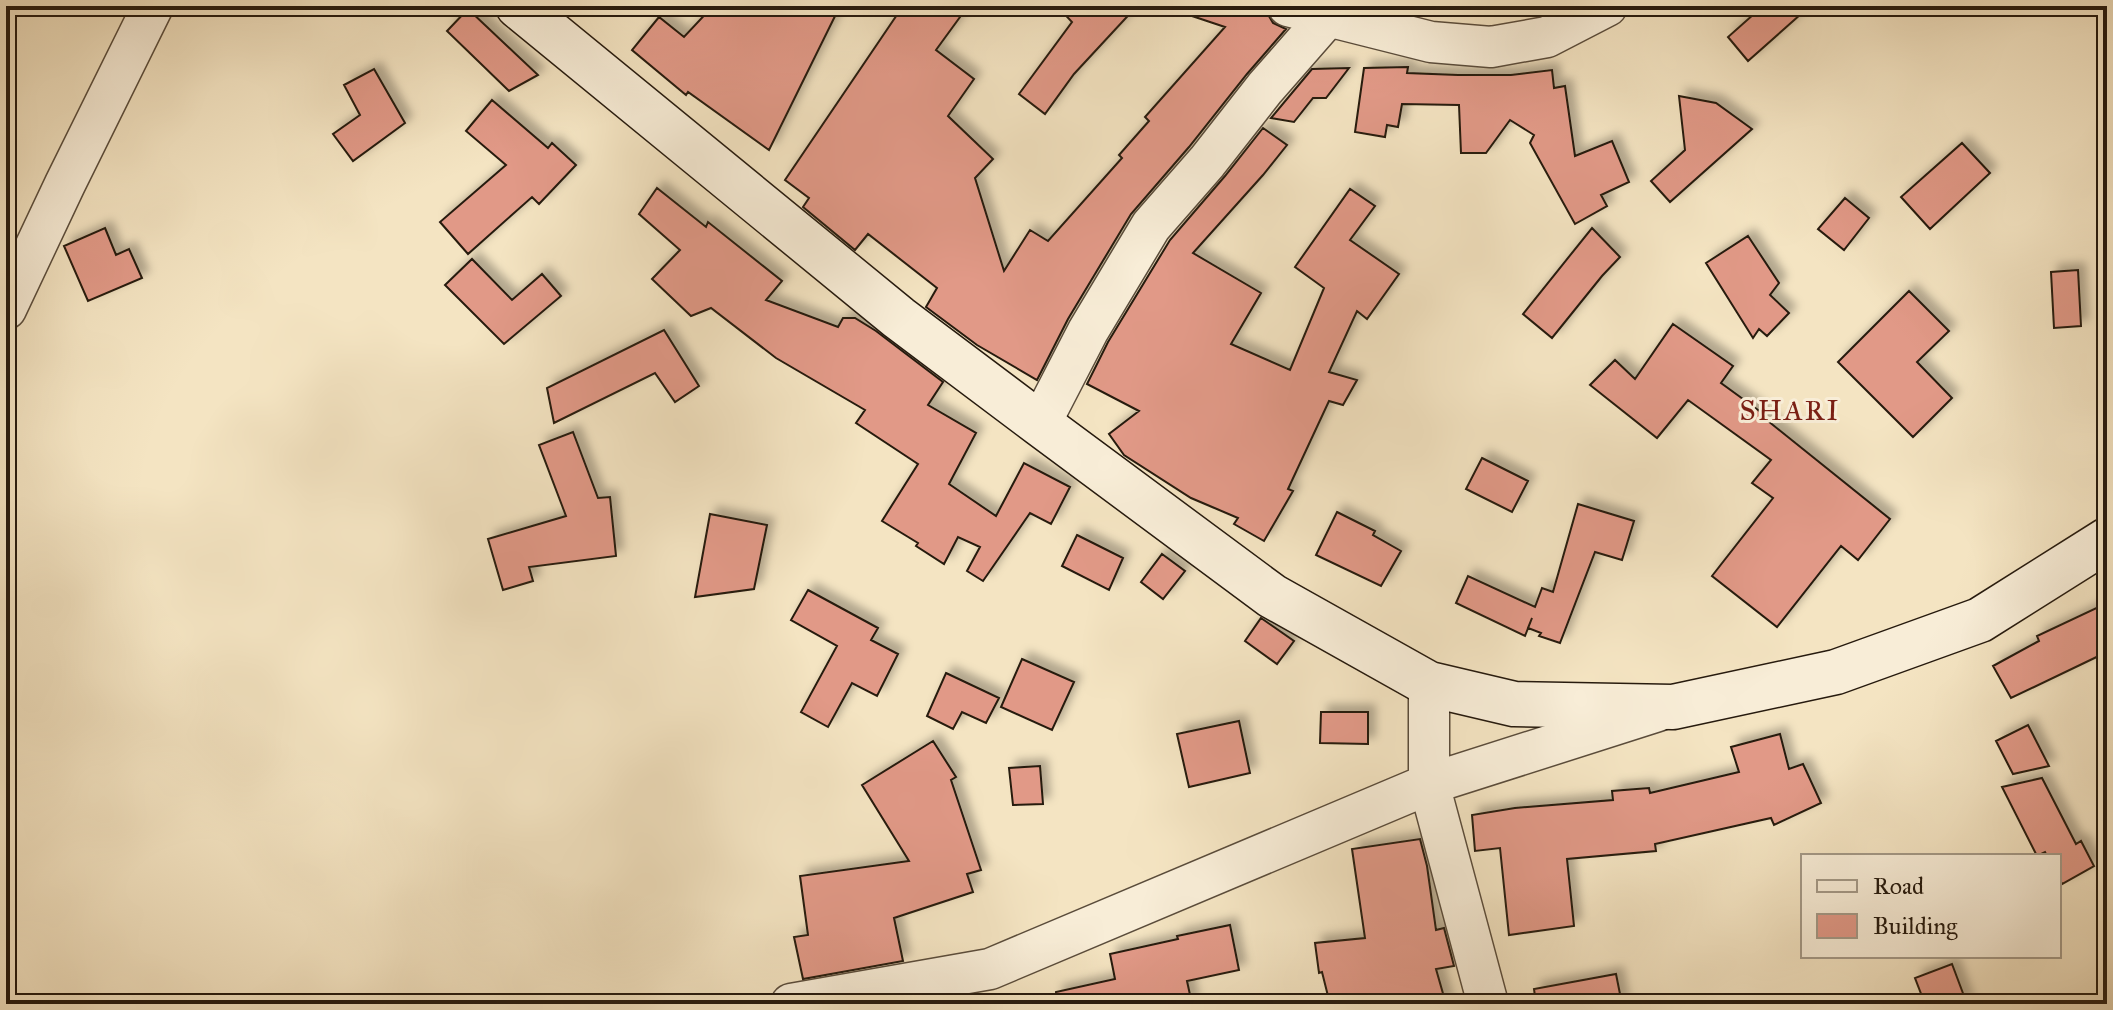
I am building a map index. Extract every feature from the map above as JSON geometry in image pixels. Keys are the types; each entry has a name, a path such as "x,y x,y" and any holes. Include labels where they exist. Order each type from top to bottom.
{"street":[{"path":"6,309 153,6"},
{"path":"518,6 899,318 1272,596 1429,684 1514,704 1673,707"},
{"path":"1288,6 1431,42 1491,47 1547,37 1607,6"},
{"path":"1040,424 1088,331 1151,226 1328,16"},
{"path":"791,1004 990,969 1429,784 1673,707 1836,672 1980,620 2107,540"},
{"path":"1429,684 1429,784 1488,1004"}],"building":[{"path":"713,6 840,6 769,150 688,92 686,95 632,50 659,17 684,37"},
{"path":"903,6 968,6 936,50 974,79 948,116 993,159 975,178 1004,271 1030,230 1048,241 1122,158 1119,155 1149,121 1145,117 1225,27 1177,11 1178,6 1260,6 1273,23 1286,29 1131,214 1068,319 1037,380 977,345 926,307 937,288 868,234 855,250 803,207 809,198 785,180"},
{"path":"1057,6 1137,6 1074,74 1045,114 1019,94 1072,22"},
{"path":"1763,6 1810,6 1748,61 1728,37"},
{"path":"468,9 538,75 509,91 447,31"},
{"path":"1408,67 1407,73 1458,75 1511,75 1552,70 1554,88 1565,86 1575,156 1612,141 1629,182 1601,195 1607,206 1575,224 1530,143 1534,135 1510,120 1486,153 1461,153 1459,105 1402,104 1398,127 1387,125 1385,137 1355,132 1364,68"},
{"path":"1349,68 1326,98 1313,98 1294,122 1271,118 1312,69"},
{"path":"374,69 405,123 353,161 333,134 360,115 344,85"},
{"path":"1679,96 1716,103 1752,129 1670,202 1651,181 1685,150"},
{"path":"492,100 548,148 552,143 576,165 539,204 532,197 468,254 440,222 506,165 466,131"},
{"path":"1263,128 1287,145 1193,253 1261,293 1231,344 1290,370 1324,288 1295,267 1350,189 1375,206 1350,240 1399,274 1367,319 1357,311 1329,372 1357,380 1343,405 1329,401 1288,489 1293,491 1264,541 1234,524 1238,518 1191,498 1124,455 1109,434 1139,411 1087,384 1108,342 1170,240"},
{"path":"1962,143 1990,173 1930,229 1901,197"},
{"path":"657,188 706,227 708,222 782,281 766,300 838,327 843,318 855,318 943,382 928,405 976,433 949,484 996,516 1024,463 1070,487 1051,524 1030,513 983,581 967,571 980,547 958,537 944,564 916,546 918,543 882,521 918,464 856,423 865,410 776,358 711,308 691,316 652,279 680,250 639,214"},
{"path":"1845,198 1869,218 1844,250 1818,229"},
{"path":"105,228 116,255 129,249 142,278 88,301 64,246"},
{"path":"1592,228 1620,257 1552,338 1523,314"},
{"path":"1748,236 1779,283 1770,295 1789,313 1767,336 1759,329 1753,338 1706,263"},
{"path":"472,259 512,300 542,274 561,296 504,344 445,285"},
{"path":"2078,270 2081,326 2054,328 2051,272"},
{"path":"1909,291 1949,331 1917,362 1952,398 1913,437 1838,362"},
{"path":"1673,324 1733,366 1721,383 1765,415 1763,417 1890,519 1858,560 1841,546 1777,627 1712,576 1773,498 1752,483 1771,460 1688,400 1657,438 1590,385 1615,360 1635,379"},
{"path":"664,330 699,386 675,402 655,373 554,423 547,388"},
{"path":"573,432 598,498 610,497 616,556 529,567 533,581 503,590 488,539 566,516 539,445"},
{"path":"1482,458 1528,481 1512,512 1466,489"},
{"path":"1578,504 1634,521 1622,560 1595,552 1560,643 1539,636 1541,633 1528,628 1525,636 1456,603 1468,576 1535,607 1542,588 1553,592"},
{"path":"1337,512 1375,531 1373,535 1401,551 1381,586 1316,555"},
{"path":"710,514 767,525 754,589 695,597"},
{"path":"1077,535 1123,558 1109,590 1062,566"},
{"path":"1162,554 1185,571 1163,599 1141,582"},
{"path":"808,590 878,628 871,640 898,654 877,696 852,683 828,727 801,712 837,646 791,620"},
{"path":"2107,603 2107,652 2011,698 1993,666 2039,641 2037,636"},
{"path":"1261,618 1294,641 1277,664 1245,641"},
{"path":"1022,659 1074,682 1052,730 1001,707"},
{"path":"946,673 999,698 986,723 962,712 953,729 927,716"},
{"path":"1321,712 1368,712 1368,744 1320,743"},
{"path":"1239,721 1250,773 1189,787 1177,734"},
{"path":"2028,725 2049,766 2013,774 1996,741"},
{"path":"1780,734 1789,769 1803,764 1821,803 1774,825 1771,818 1655,844 1656,851 1567,859 1574,926 1509,935 1500,848 1475,851 1472,815 1515,808 1613,800 1612,791 1649,788 1650,793 1739,772 1731,747"},
{"path":"933,741 956,777 951,780 981,870 967,874 973,892 894,918 903,961 803,979 794,937 808,935 800,876 909,861 862,785"},
{"path":"1040,766 1043,804 1013,805 1009,768"},
{"path":"2042,778 2076,844 2081,841 2094,866 2062,884 2061,854 2036,854 2002,787"},
{"path":"1420,839 1436,930 1444,928 1454,966 1436,969 1446,1004 1330,1004 1322,972 1319,973 1315,943 1365,938 1352,849"},
{"path":"1230,925 1239,970 1187,981 1192,1004 1057,1004 1056,992 1115,979 1110,954"},
{"path":"1952,964 1967,1004 1925,1004 1915,978"},
{"path":"1616,974 1622,1004 1536,1004 1534,989"}],"district":[{"name":"SHARI","path":"1790,410"}]}
